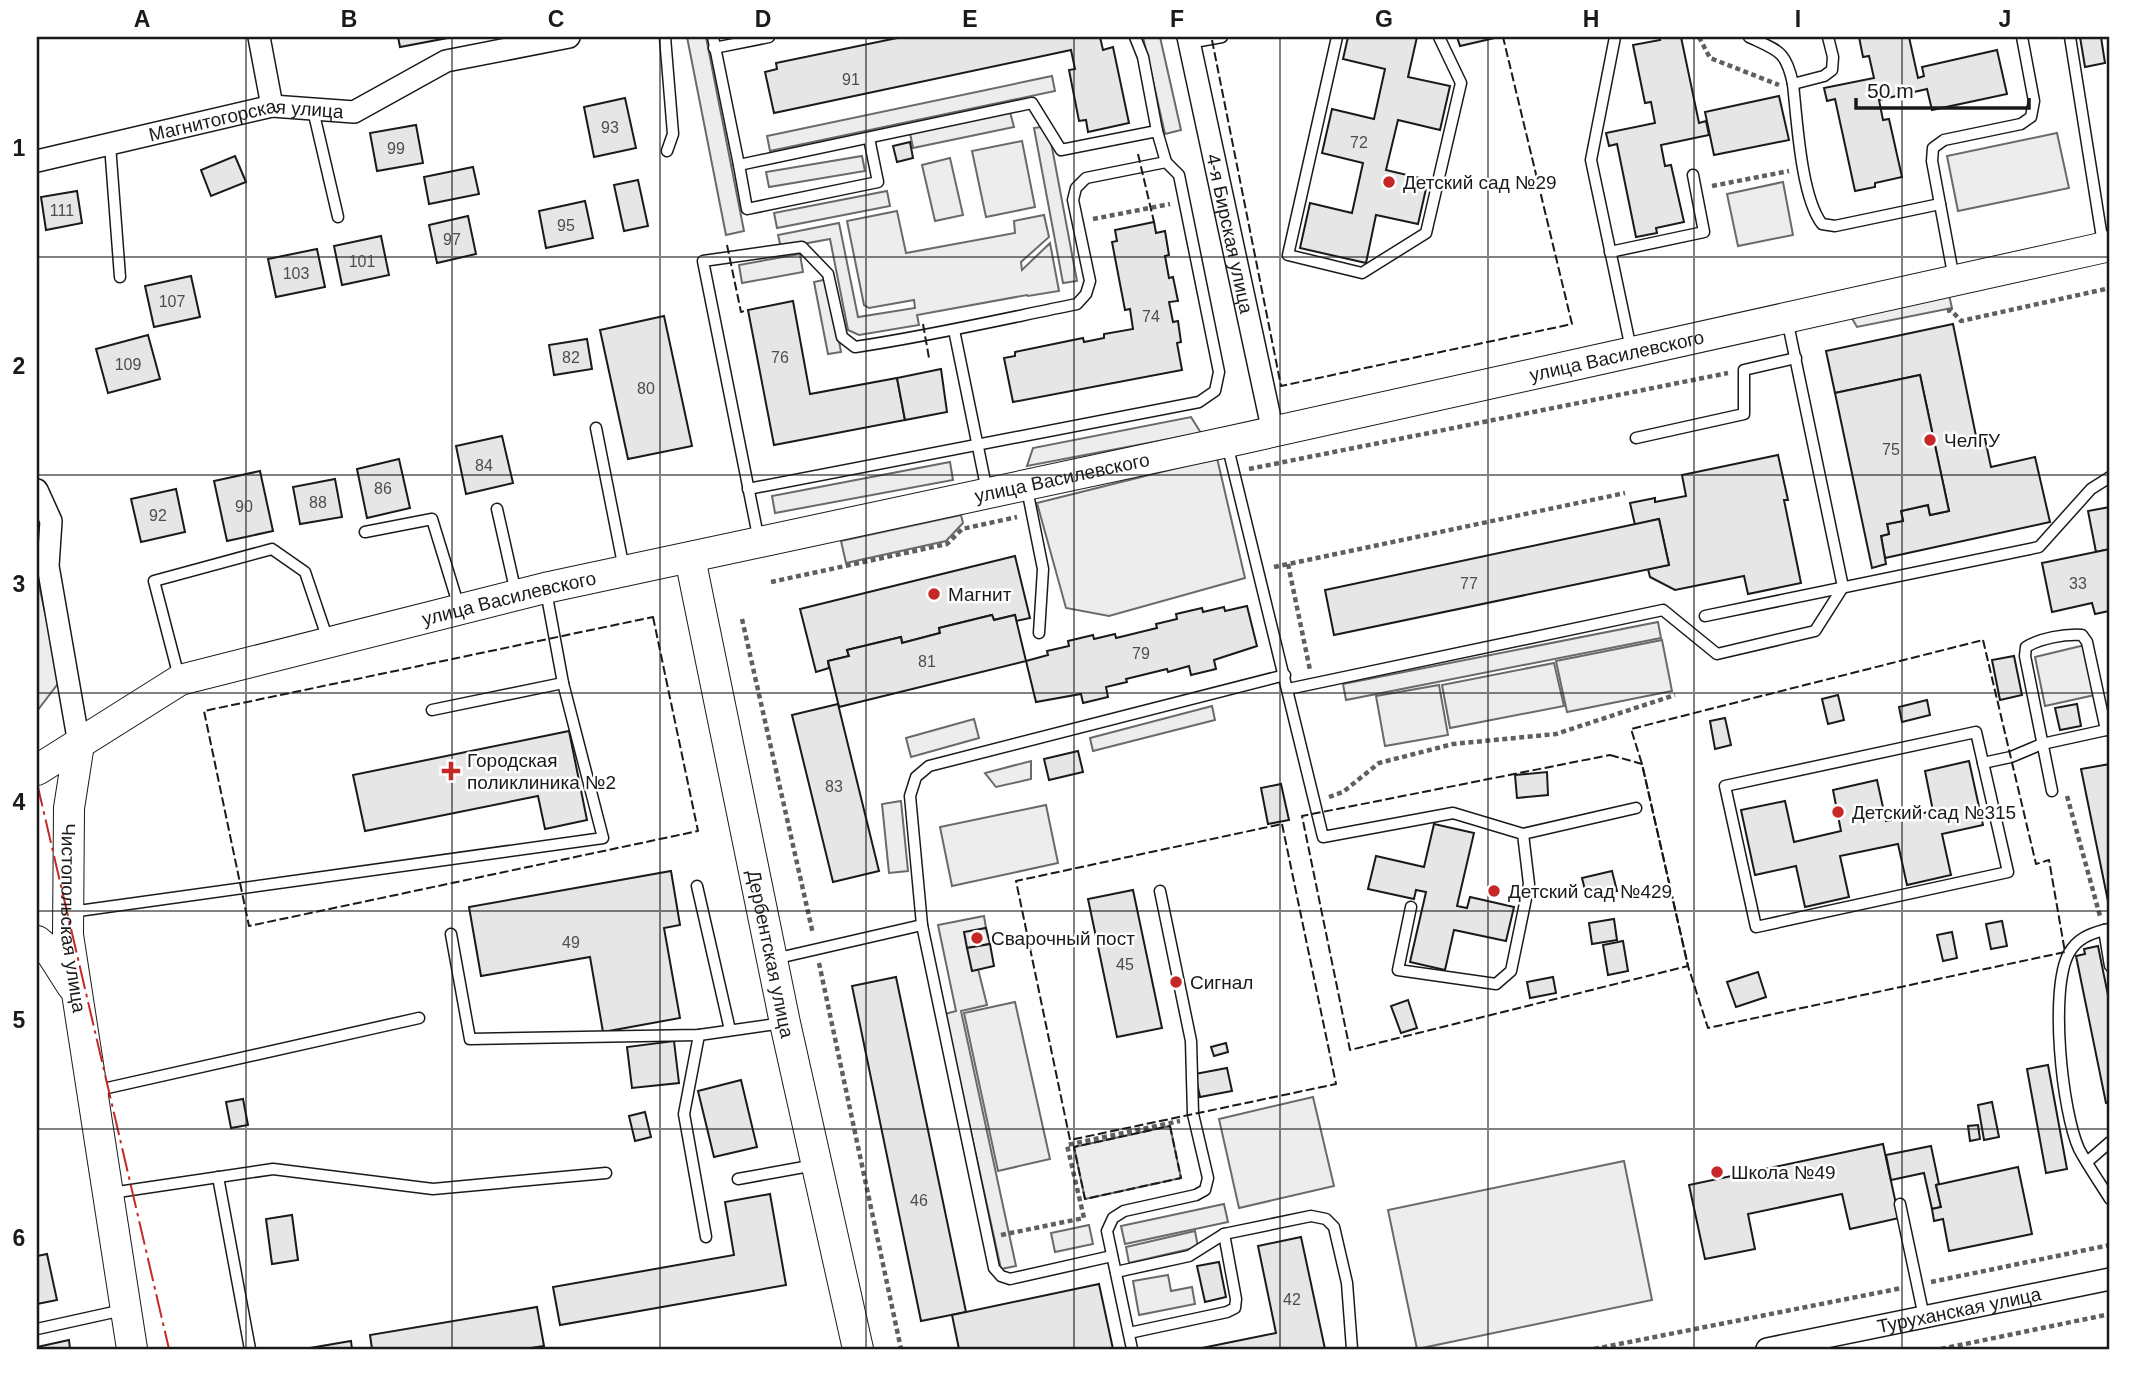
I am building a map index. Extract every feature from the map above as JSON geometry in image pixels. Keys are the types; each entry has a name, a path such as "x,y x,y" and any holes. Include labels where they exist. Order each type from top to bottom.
{"street":[{"path":"259,37 272,106"},
{"name":"Магнитогорская улица","path":"37,161 272,106 354,112 446,61 569,37"},
{"name":"4-я Бирская улица","path":"1188,40 1273,432"},
{"name":"улица Василевского","path":"37,770 180,680 624,571 988,494 1029,500 1227,442 2107,246"},
{"name":"Чистопольская улица","path":"37,490 51,521 48,566 79,744 69,808 68,935 132,1349"},
{"name":"Дербентская улица","path":"690,558 785,1023 858,1349"},
{"path":"37,942 51,953 76,992"},
{"name":"Туруханская улица","path":"1767,1349 1824,1344 1924,1317 2110,1279"}],"lane":[{"path":"665,37 673,134 667,152"},
{"path":"769,37 713,42 747,209 878,182 869,138"},
{"path":"748,489 1199,402 1215,390 1219,372 1179,175 1166,162 1157,131 1143,57 1135,37"},
{"path":"1188,40 1222,37"},
{"path":"1337,37 1288,255 1362,273 1426,233 1461,83 1439,37"},
{"path":"1615,37 1591,160 1632,352"},
{"path":"1749,37 1783,55 1789,64 1804,168 1815,214 1822,224 1835,226 1940,204"},
{"path":"1794,88 1832,70 1828,37"},
{"path":"1954,279 1932,161 1933,148 1944,140 2021,124 2031,117 2034,101 2022,37"},
{"path":"2070,37 2107,246"},
{"path":"739,166 1032,103 1061,150 1157,131"},
{"path":"313,110 338,217"},
{"path":"110,145 120,277"},
{"path":"759,544 703,261 802,247 828,274 842,337 855,348 1077,304 1086,294 1090,281 1073,200 1076,188 1086,178 1166,162"},
{"path":"1610,252 1704,232 1693,175"},
{"path":"1288,689 1663,610 1717,654 1815,631 1843,587 1786,317"},
{"path":"954,330 988,494"},
{"path":"1636,438 1744,414 1744,370 1796,358"},
{"path":"596,428 624,571"},
{"path":"1227,442 1323,837 1453,813 1523,834 1636,808"},
{"path":"1705,616 2039,547 2091,489 2110,477"},
{"path":"1029,500 1043,569 1039,634"},
{"path":"69,913 603,838 563,683 531,592 497,509"},
{"path":"365,531 432,519 460,610"},
{"path":"180,680 154,581 272,549 305,572 329,643"},
{"path":"1983,764 2011,757 2042,744 2108,729 2087,642 2082,635 2033,643 2026,647 2025,656 2042,744 2052,790"},
{"path":"1112,1256 1010,1279 1001,1276 994,1268 922,925 909,796 916,777 929,766 1284,675"},
{"path":"432,710 563,683"},
{"path":"1976,732 1983,764 2008,872 1756,927 1725,786 1976,732"},
{"path":"1411,908 1398,970 1496,984 1511,971 1529,884 1523,834"},
{"path":"697,886 730,1031"},
{"path":"1132,1349 1107,1231 1113,1218 1124,1211 1196,1195 1205,1190 1208,1178 1194,1118 1191,1041 1160,891"},
{"path":"773,960 922,925"},
{"path":"2110,966 2107,930 2086,935 2070,951 2062,969 2059,989 2059,1027 2068,1107 2078,1147 2110,1199"},
{"path":"451,934 470,1039 699,1035 785,1023"},
{"path":"91,1091 419,1018"},
{"path":"699,1035 684,1114 706,1237"},
{"path":"2088,1162 2110,1142"},
{"path":"738,1180 818,1164"},
{"path":"108,1193 274,1169 433,1189 606,1173"},
{"path":"218,1177 250,1349"},
{"path":"1900,1204 1924,1317"},
{"path":"1116,1272 1189,1256 1224,1234 1311,1216 1326,1219 1334,1227 1347,1283 1352,1349"},
{"path":"1129,1333 1235,1308 1236,1298 1224,1234"},
{"path":"37,1329 126,1310"}],"path":[{"path":"1699,37 1710,58 1794,88"},
{"path":"1696,189 1804,168"},
{"path":"1078,222 1184,201"},
{"path":"1938,313 1951,310 1961,321 2110,288"},
{"path":"1234,471 1744,370"},
{"path":"1259,570 1625,493"},
{"path":"771,582 947,544 962,528 1029,500"},
{"path":"1288,564 1314,684"},
{"path":"742,619 817,950 901,1349"},
{"path":"1314,802 1343,792 1380,763 1454,744 1556,734 1675,695"},
{"path":"2052,790 2068,797 2107,930"},
{"path":"988,1237 1084,1218 1067,1145 1194,1118"},
{"path":"1594,1349 2110,1245"},
{"path":"1941,1349 2110,1314"}],"shaded area":[{"path":"687,37 706,37 744,231 726,235"},
{"path":"1143,37 1160,37 1181,130 1165,134"},
{"path":"1052,76 1055,91 770,151 767,136"},
{"path":"1010,112 1014,127 913,148 910,133"},
{"path":"1048,126 1077,281 1063,283 1034,128"},
{"path":"2057,133 2069,188 1958,211 1947,156"},
{"path":"1022,141 1035,207 986,217 972,151"},
{"path":"862,156 865,171 769,187 766,172"},
{"path":"950,158 963,215 935,221 922,165"},
{"path":"1783,182 1793,235 1738,246 1727,194"},
{"path":"887,191 890,206 777,228 774,213"},
{"path":"897,211 906,253 1015,233 1014,221 1044,215 1049,237 1021,262 1022,270 1050,243 1059,291 917,315 919,325 859,335 848,330 830,239 781,248 778,235 839,223 858,317 915,308 914,300 869,308 864,305 847,221"},
{"path":"800,254 803,272 742,283 739,265"},
{"path":"828,279 841,352 828,354 814,282"},
{"path":"1949,295 1952,308 1857,327 1850,315"},
{"path":"1191,417 1201,433 1027,466 1033,448"},
{"path":"1217,458 1245,578 1109,616 1066,608 1037,503"},
{"path":"950,462 953,480 775,513 772,496"},
{"path":"961,515 963,523 946,541 846,563 841,541"},
{"path":"37,576 60,681 37,711"},
{"path":"1658,622 1661,638 1346,700 1343,684"},
{"path":"1662,640 1672,691 1567,712 1556,661"},
{"path":"2085,645 2095,695 2045,706 2035,657"},
{"path":"1554,663 1564,706 1450,728 1442,685"},
{"path":"1439,685 1448,735 1385,746 1376,696"},
{"path":"1212,706 1215,720 1093,751 1090,738"},
{"path":"974,719 979,738 911,757 906,738"},
{"path":"1031,761 1031,779 996,787 985,773"},
{"path":"901,801 908,871 889,873 882,804"},
{"path":"1046,805 1058,863 952,886 940,827"},
{"path":"984,916 986,928 965,933 972,970 978,969 987,1005 961,1011 1016,1266 1001,1269 945,1014 956,1011 938,925"},
{"path":"1015,1002 1050,1159 998,1171 964,1013"},
{"path":"1313,1097 1334,1186 1239,1208 1219,1119"},
{"path":"1170,1126 1181,1178 1085,1199 1074,1147"},
{"path":"1624,1161 1652,1300 1417,1349 1388,1210"},
{"path":"1224,1204 1228,1222 1125,1244 1121,1226"},
{"path":"1089,1225 1093,1244 1055,1252 1051,1233"},
{"path":"1195,1231 1198,1247 1129,1263 1126,1247"},
{"path":"1168,1275 1171,1291 1192,1287 1195,1304 1139,1315 1133,1281"}],"building":[{"path":"398,37 453,37 400,47"},
{"path":"902,37 1100,37 1103,50 1113,47 1129,123 1088,132 1086,120 1079,121 1069,70 1075,69 1071,50 774,113 765,72 777,69 776,63"},
{"path":"1348,37 1417,37 1408,77 1450,86 1440,130 1398,120 1386,170 1428,180 1418,224 1376,215 1366,263 1300,248 1310,203 1352,213 1363,163 1322,153 1332,109 1374,119 1385,69 1343,59"},
{"path":"1457,37 1499,37 1460,46"},
{"path":"1659,37 1681,37 1699,123 1706,121 1709,135 1661,145 1665,166 1671,165 1684,222 1656,228 1657,233 1636,237 1617,144 1609,146 1606,133 1655,123 1651,102 1645,103 1633,45 1660,40"},
{"path":"1859,37 1909,37 1918,78 1924,76 1922,67 1997,50 2007,94 1932,110 1927,89 1879,100 1883,120 1889,119 1902,177 1855,191 1835,99 1827,101 1824,88 1874,78 1869,56 1863,57"},
{"path":"2080,37 2101,37 2105,63 2085,67"},
{"path":"1779,96 1789,140 1714,155 1705,112"},
{"path":"625,98 636,148 594,157 584,107"},
{"path":"416,125 423,163 377,171 370,133"},
{"path":"910,142 913,158 897,162 893,146"},
{"path":"235,156 246,182 211,196 201,170"},
{"path":"473,167 479,194 429,204 424,177"},
{"path":"638,180 648,226 624,231 614,185"},
{"path":"77,191 82,223 46,230 41,197"},
{"path":"585,201 593,238 546,248 539,211"},
{"path":"468,216 476,254 437,263 429,225"},
{"path":"1154,222 1156,233 1165,231 1169,255 1165,256 1169,278 1173,277 1178,301 1169,302 1173,322 1178,321 1181,342 1177,343 1182,370 1013,402 1004,358 1015,356 1015,352 1083,338 1084,342 1104,338 1104,334 1133,329 1130,309 1125,310 1112,242 1117,241 1115,230"},
{"path":"381,236 389,275 342,285 334,246"},
{"path":"317,249 325,287 276,297 268,259"},
{"path":"191,276 200,317 154,327 145,286"},
{"path":"793,301 810,394 897,378 905,420 774,445 748,310"},
{"path":"664,316 692,446 628,459 600,330"},
{"path":"1953,324 1976,436 1984,434 1991,467 2035,457 2050,522 1885,558 1881,536 1889,534 1887,524 1903,521 1901,511 1928,505 1930,515 1949,511 1920,375 1835,393 1826,351"},
{"path":"148,335 160,379 108,393 96,349"},
{"path":"587,339 592,369 554,375 549,345"},
{"path":"941,369 947,412 905,420 897,378"},
{"path":"1920,375 1949,511 1930,515 1928,505 1901,511 1903,521 1887,524 1889,534 1881,536 1886,564 1872,568 1835,393"},
{"path":"502,436 513,483 466,494 456,446"},
{"path":"1778,455 1801,583 1748,594 1744,576 1675,590 1650,577 1648,569 1669,565 1659,519 1635,525 1630,503 1655,498 1655,502 1686,496 1682,475"},
{"path":"399,459 410,508 367,518 357,469"},
{"path":"260,471 273,531 227,541 214,481"},
{"path":"335,479 342,517 300,524 293,487"},
{"path":"176,489 185,532 141,542 131,499"},
{"path":"2110,507 2110,549 2096,552 2088,511"},
{"path":"1659,519 1669,565 1334,635 1325,590"},
{"path":"2110,549 2110,619 2109,611 2095,614 2092,603 2052,612 2042,563"},
{"path":"1015,556 1030,618 1016,621 1015,615 994,620 992,615 939,628 940,633 902,643 901,637 847,650 849,656 828,661 829,668 816,672 800,609"},
{"path":"1247,606 1257,646 1214,660 1216,669 1191,675 1189,666 1126,679 1127,682 1106,687 1108,697 1083,703 1081,694 1036,702 1026,661 1048,655 1047,651 1069,646 1068,641 1093,635 1094,639 1115,634 1116,638 1157,628 1156,624 1177,619 1176,614 1202,608 1203,612 1224,607 1225,611"},
{"path":"992,615 994,620 1015,615 1026,661 839,707 828,661 849,656 847,650 901,637 902,643 940,633 939,628"},
{"path":"2014,656 2022,695 2000,700 1992,660"},
{"path":"1838,695 1844,720 1828,724 1822,699"},
{"path":"1927,700 1930,715 1902,722 1899,707"},
{"path":"838,704 879,871 833,882 792,715"},
{"path":"2077,704 2081,726 2060,730 2055,708"},
{"path":"1725,718 1731,745 1715,749 1710,721"},
{"path":"569,731 587,820 545,829 538,796 365,831 353,775"},
{"path":"1078,751 1083,772 1049,780 1044,759"},
{"path":"1969,761 1983,825 1942,834 1951,875 1907,885 1898,844 1840,856 1849,897 1805,907 1796,866 1755,875 1741,810 1785,801 1794,842 1841,831 1833,790 1877,780 1886,821 1933,811 1925,771"},
{"path":"2110,764 2110,911 2081,769"},
{"path":"1547,772 1548,795 1517,798 1515,775"},
{"path":"1281,784 1289,820 1268,824 1261,788"},
{"path":"1434,824 1474,833 1457,906 1467,908 1470,897 1514,907 1506,941 1454,930 1445,970 1410,962 1426,892 1416,890 1414,899 1368,889 1376,856 1424,867"},
{"path":"671,871 680,925 664,928 680,1018 603,1032 590,957 481,976 469,907"},
{"path":"1612,871 1617,891 1587,898 1582,878"},
{"path":"1133,890 1162,1028 1117,1037 1088,899"},
{"path":"1614,919 1617,940 1592,944 1589,923"},
{"path":"2002,921 2007,946 1991,949 1986,924"},
{"name":"Сварочный пост","path":"986,928 990,944 967,948 964,932"},
{"path":"1952,932 1957,958 1943,961 1937,935"},
{"path":"1623,941 1628,971 1608,975 1603,945"},
{"path":"990,944 994,966 972,971 967,948"},
{"path":"2098,946 2110,1005 2110,1102 2106,1103 2076,956 2085,954 2084,949"},
{"path":"1758,972 1766,997 1736,1007 1727,982"},
{"path":"896,977 966,1312 921,1321 852,986"},
{"path":"1553,977 1556,993 1530,998 1527,982"},
{"path":"1408,1000 1417,1028 1401,1033 1391,1006"},
{"path":"674,1041 679,1083 632,1088 627,1047"},
{"path":"1226,1043 1228,1052 1214,1056 1211,1047"},
{"path":"2048,1065 2067,1169 2046,1173 2027,1069"},
{"path":"1227,1068 1232,1091 1200,1097 1195,1074"},
{"path":"741,1080 757,1147 714,1157 698,1091"},
{"path":"243,1099 248,1125 231,1128 226,1102"},
{"path":"1992,1102 1999,1137 1984,1140 1978,1105"},
{"path":"645,1112 651,1137 635,1141 629,1116"},
{"path":"1978,1125 1980,1139 1970,1141 1968,1126"},
{"path":"1883,1144 1899,1218 1850,1229 1842,1194 1748,1214 1755,1249 1705,1259 1689,1185"},
{"path":"1931,1146 1941,1207 1932,1209 1924,1173 1891,1180 1886,1155"},
{"path":"2018,1167 2032,1234 1949,1251 1943,1219 1934,1221 1932,1209 1941,1207 1936,1185"},
{"path":"770,1194 786,1285 560,1325 553,1287 734,1255 725,1202"},
{"path":"292,1215 298,1260 272,1264 266,1219"},
{"path":"1301,1237 1325,1349 1197,1349 1276,1333 1258,1246"},
{"path":"47,1254 57,1300 37,1304 37,1256"},
{"path":"1219,1262 1226,1297 1205,1302 1197,1266"},
{"path":"1099,1284 1113,1349 959,1349 952,1315"},
{"path":"537,1307 544,1346 524,1349 372,1349 370,1335"},
{"path":"69,1340 70,1349 37,1349 37,1347"},
{"path":"351,1341 352,1349 304,1349"}],"fence":[{"path":"1212,40 1281,386 1572,324 1503,37"},
{"path":"1138,154 1154,222"},
{"path":"727,245 741,312 748,310"},
{"path":"923,324 929,358"},
{"path":"653,617 698,831 249,926 204,711 653,617"},
{"path":"1983,640 2036,864 2049,860 2065,952 1708,1028 1688,966 1642,764 1631,729 1983,640"},
{"path":"1610,755 1642,764 1688,966 1350,1050 1302,816 1610,755"},
{"path":"1282,824 1336,1084 1070,1140 1016,881 1282,824"},
{"path":"1170,1126 1181,1178 1085,1199 1074,1147 1170,1126"}],"power":[{"path":"37,783 169,1349"}],"place":[{"name":"Детский сад №29","path":"1389,182"},
{"name":"ЧелГУ","path":"1930,440"},
{"name":"Магнит","path":"934,594"},
{"name":"Городская поликлиника №2","path":"451,771"},
{"name":"Детский сад №315","path":"1838,812"},
{"name":"Детский сад №429","path":"1494,891"},
{"name":"Сварочный пост","path":"977,938"},
{"name":"Сигнал","path":"1176,982"},
{"name":"Школа №49","path":"1717,1172"}]}
